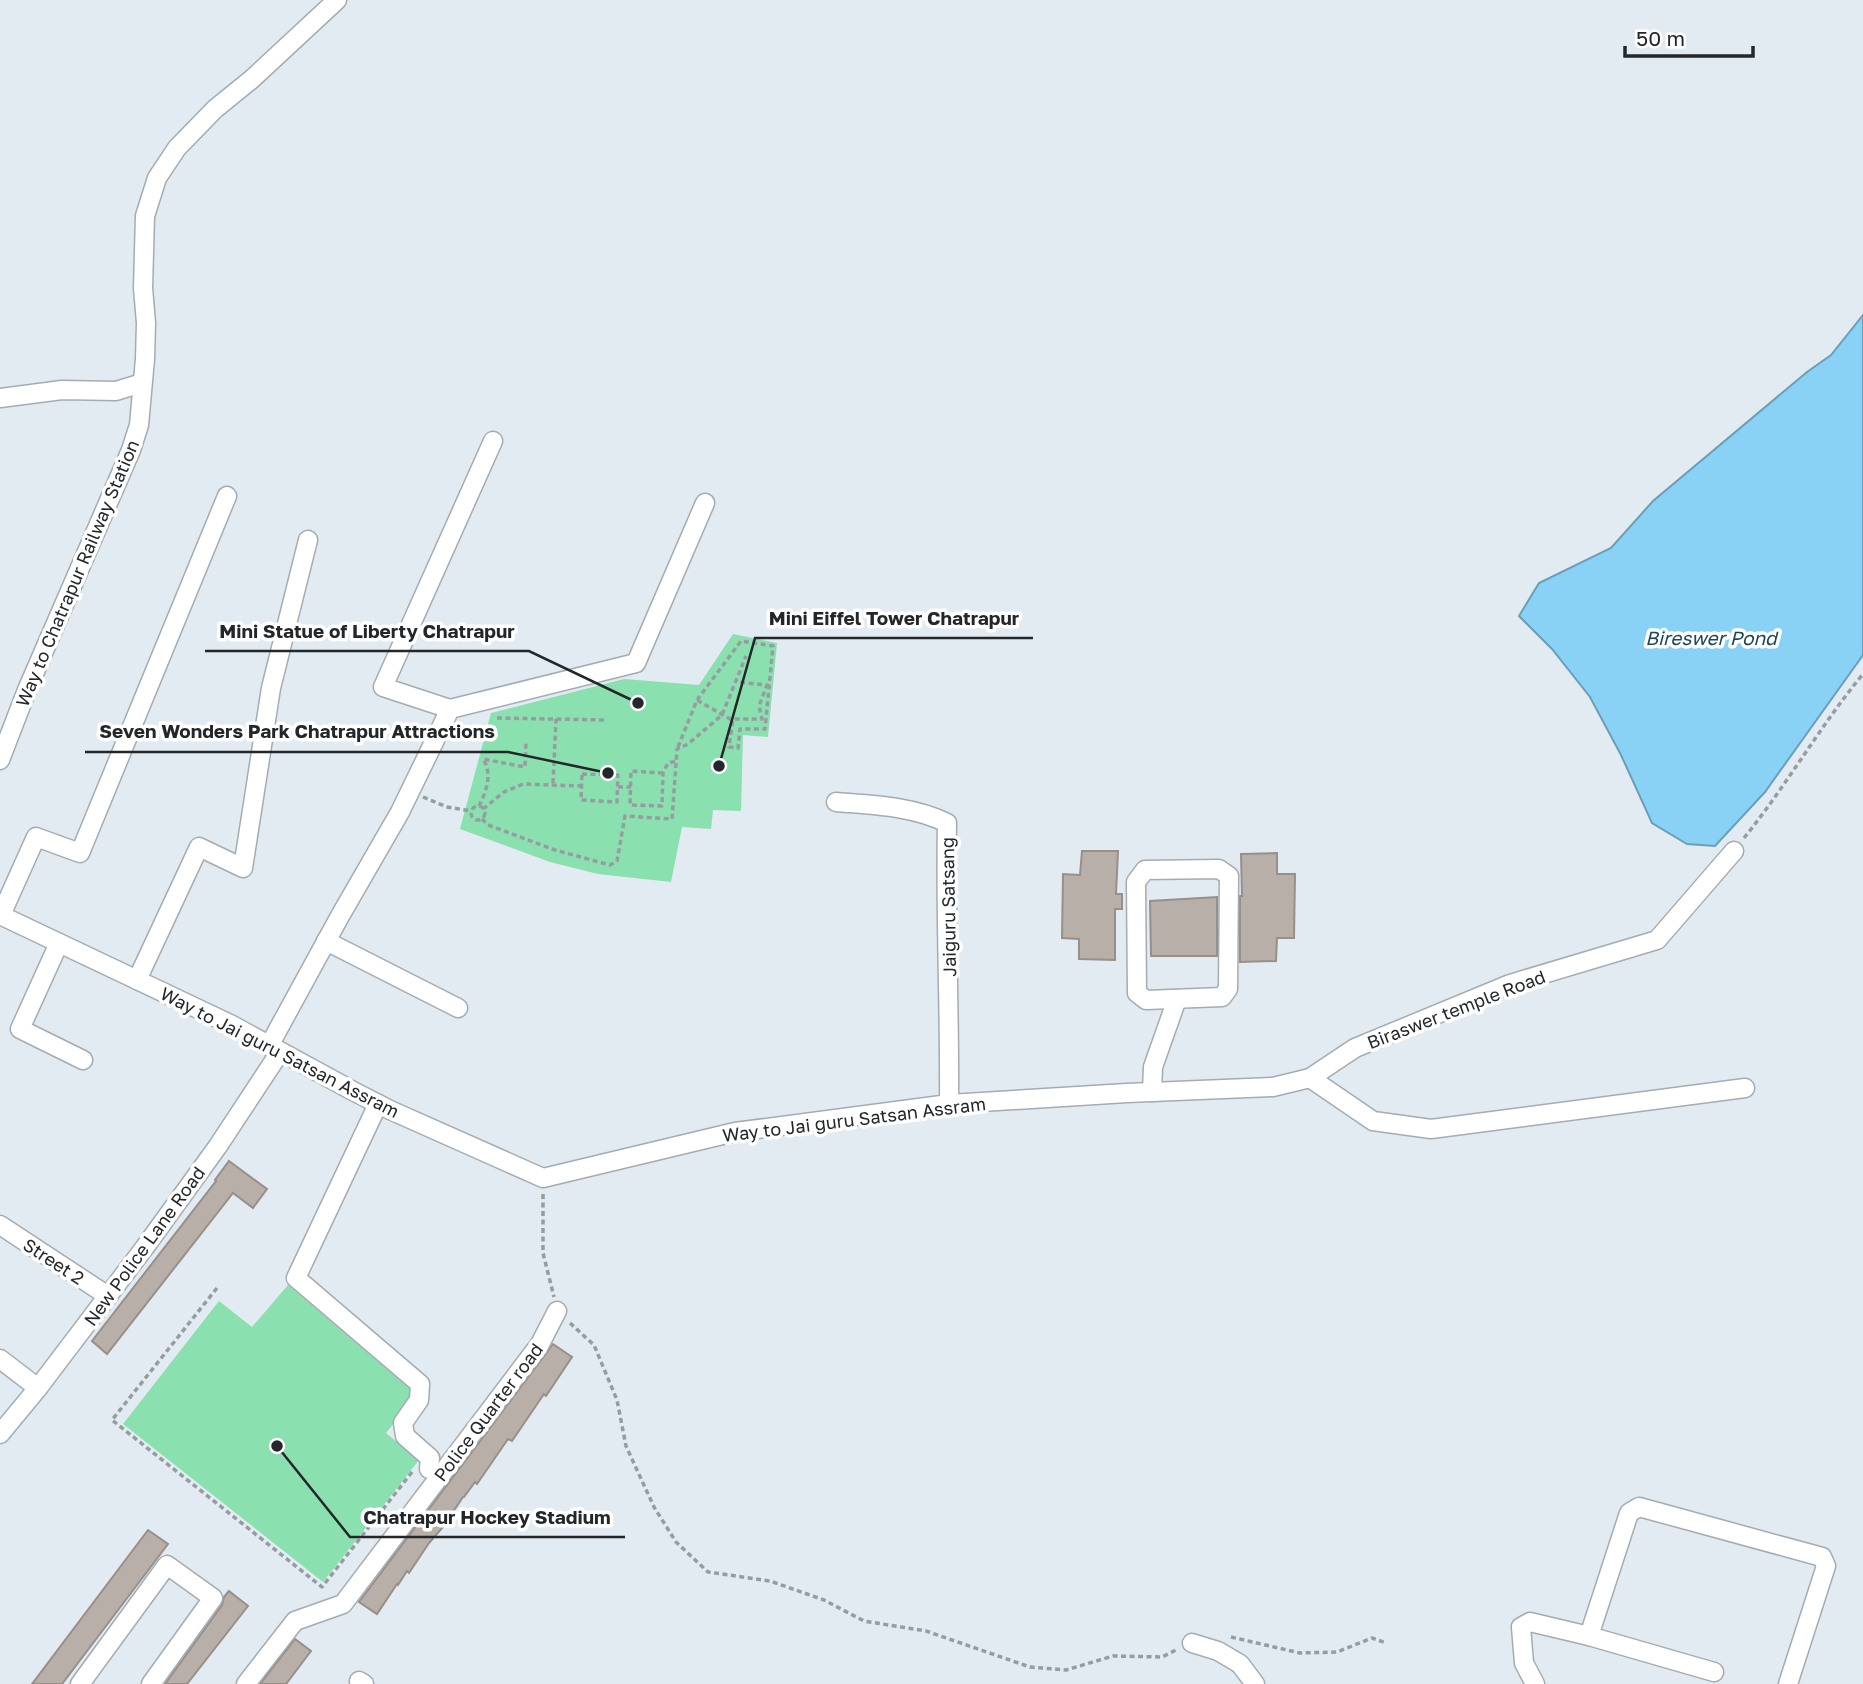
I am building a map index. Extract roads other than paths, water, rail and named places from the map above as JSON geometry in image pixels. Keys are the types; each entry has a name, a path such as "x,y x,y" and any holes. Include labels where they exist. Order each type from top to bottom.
{"street":[{"name":"Way to Chatrapur Railway Station","path":"0,760 27,690 131,450 139,425 146,323 143,288 145,216 157,178 177,148 215,109 252,79 337,0"},
{"path":"0,398 62,390 116,391 142,383"},
{"path":"493,441 383,687 450,709 636,663 705,503"},
{"path":"1,915 36,837 80,853 227,496"},
{"path":"137,980 199,848 243,868 271,688 308,540"},
{"name":"New Police Lane Road","path":"0,1434 145,1247 218,1146 275,1049 326,941 400,811 450,709"},
{"name":"Jaiguru Satsang","path":"836,802 895,807 933,816 947,823 949,1104"},
{"name":"Biraswer temple Road","path":"1310,1078 1355,1048 1510,984 1657,940 1734,851"},
{"path":"1219,869 1229,876 1228,989 1223,997 1177,999 1146,1000 1137,993 1136,882 1145,870 1219,869"},
{"name":"Way to Jai guru Satsan Assram","path":"1,915 232,1025 378,1104 542,1178 735,1132 949,1104 1273,1087 1310,1078"},
{"path":"326,941 458,1008"},
{"path":"59,943 20,1029 83,1059"},
{"path":"1153,1092 1153,1067 1177,999"},
{"path":"1310,1078 1373,1121 1431,1129 1745,1088"},
{"path":"378,1104 296,1278 420,1384 419,1401 403,1423 405,1436 427,1462"},
{"name":"Street 2","path":"0,1225 107,1296"},
{"name":"Police Quarter road","path":"246,1684 295,1621 343,1604 540,1344 557,1311"},
{"path":"0,1359 38,1388"},
{"path":"1590,1636 1629,1513 1639,1507 1822,1557 1826,1566 1788,1684"},
{"path":"80,1684 167,1565 213,1598 151,1684"},
{"path":"1535,1684 1524,1663 1521,1627 1530,1622 1590,1636 1714,1672"},
{"path":"1192,1643 1217,1651 1240,1664 1255,1684"}],"water":[{"name":"Bireswer Pond","path":"1863,315 1863,655 1765,792 1715,846 1687,844 1652,823 1621,755 1590,697 1552,649 1519,616 1539,583 1611,548 1653,501 1831,355"}],"place":[{"name":"Mini Statue of Liberty Chatrapur","path":"638,703"},
{"name":"Mini Eiffel Tower Chatrapur","path":"719,766"},
{"name":"Seven Wonders Park Chatrapur Attractions","path":"608,773"},
{"name":"Chatrapur Hockey Stadium","path":"277,1446"}]}
